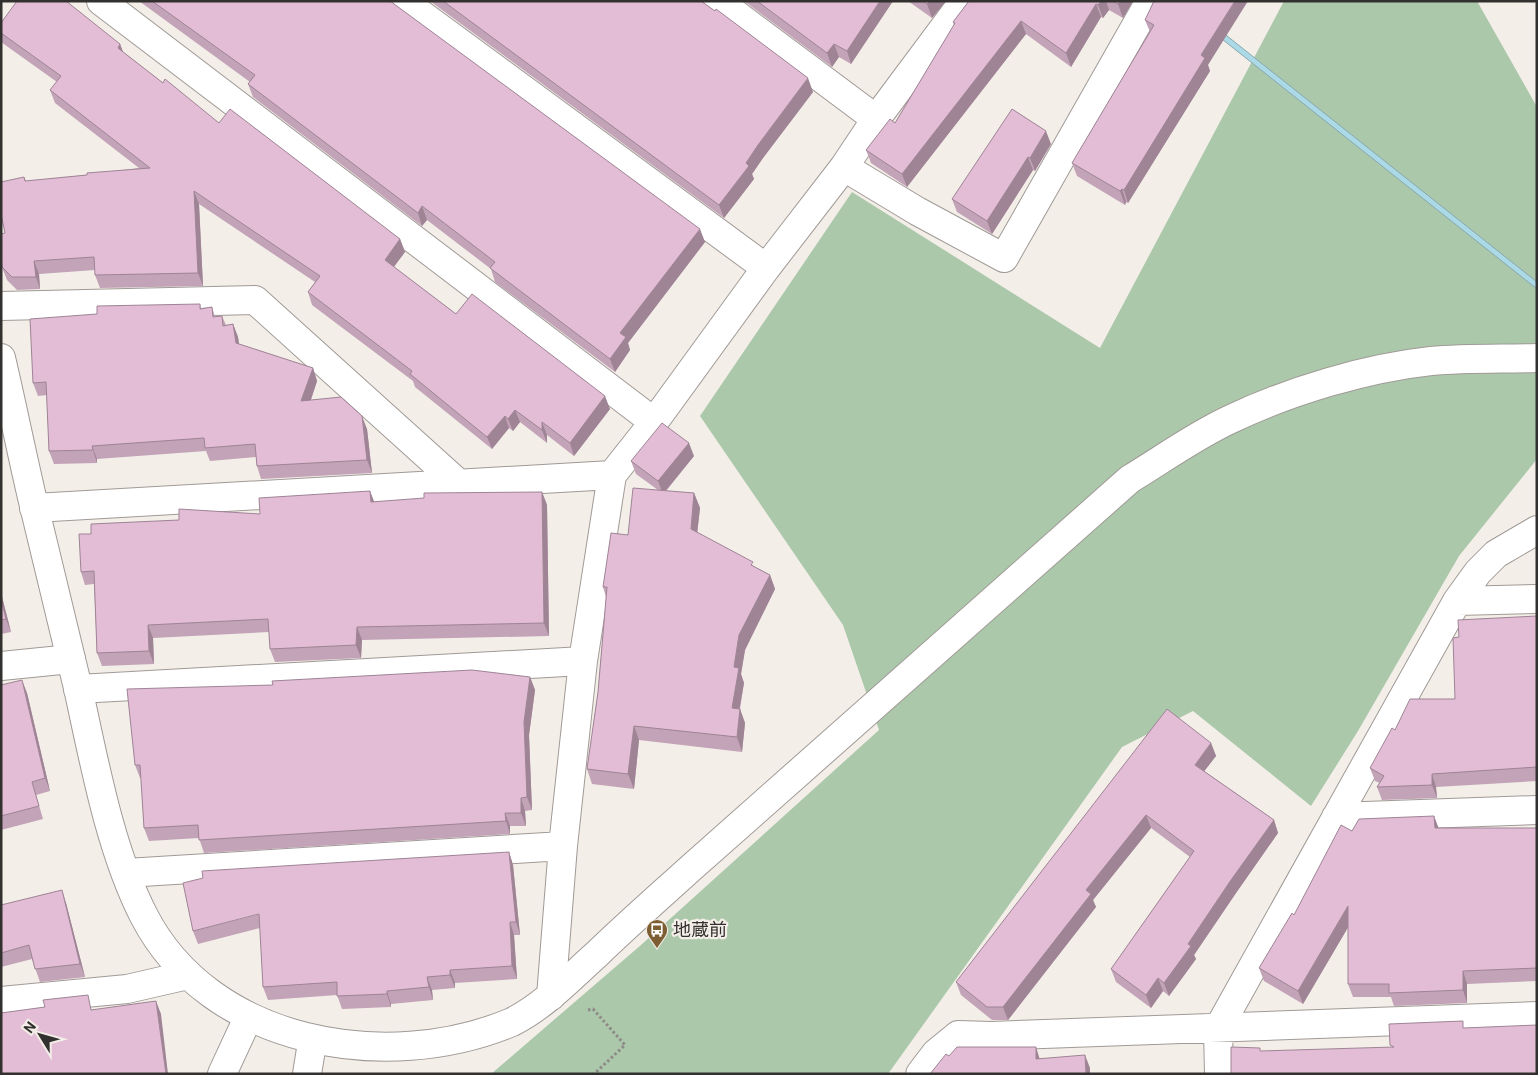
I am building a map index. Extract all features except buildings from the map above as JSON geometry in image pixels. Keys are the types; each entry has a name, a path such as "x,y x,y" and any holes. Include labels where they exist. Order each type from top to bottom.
{"street":[{"path":"101,1 654,422"},
{"path":"403,1 766,268"},
{"path":"718,1 876,119"},
{"path":"551,996 563,846 583,661 612,476 654,422 766,268 844,167 876,119 964,1"},
{"path":"844,167 916,211 1004,258 1150,1"},
{"path":"1,306 255,300 459,484"},
{"path":"1,358 99,784 126,873 145,918 188,975 214,997 247,1020 312,1043 375,1051 432,1045 480,1034 514,1021 551,996 642,911 1130,479 1230,419 1324,385 1431,361 1537,358"},
{"path":"34,508 612,476"},
{"path":"1219,1074 1218,1028 1456,601 1478,572 1496,554 1537,530"},
{"path":"1456,601 1537,599"},
{"path":"1,666 71,659"},
{"path":"78,689 583,661"},
{"path":"1336,817 1537,810"},
{"path":"126,873 563,846"},
{"path":"1,1001 127,989 188,975"},
{"path":"920,1074 936,1053 958,1035 990,1036 1537,1016"},
{"path":"222,1074 247,1020"},
{"path":"307,1074 312,1043"}],"path":[{"path":"584,1010 593,1009 625,1045 594,1074"}],"green space":[{"path":"1284,1 1477,1 1537,107 1537,459 1459,556 1358,731 1311,806 1193,711 1122,747 888,1074 491,1074 641,945 879,730 843,625 700,416 852,192 1100,348"}],"water":[{"path":"1174,1 1183,1 1537,282 1537,289"}],"place":[{"name":"地蔵前","path":"657,949"}]}
